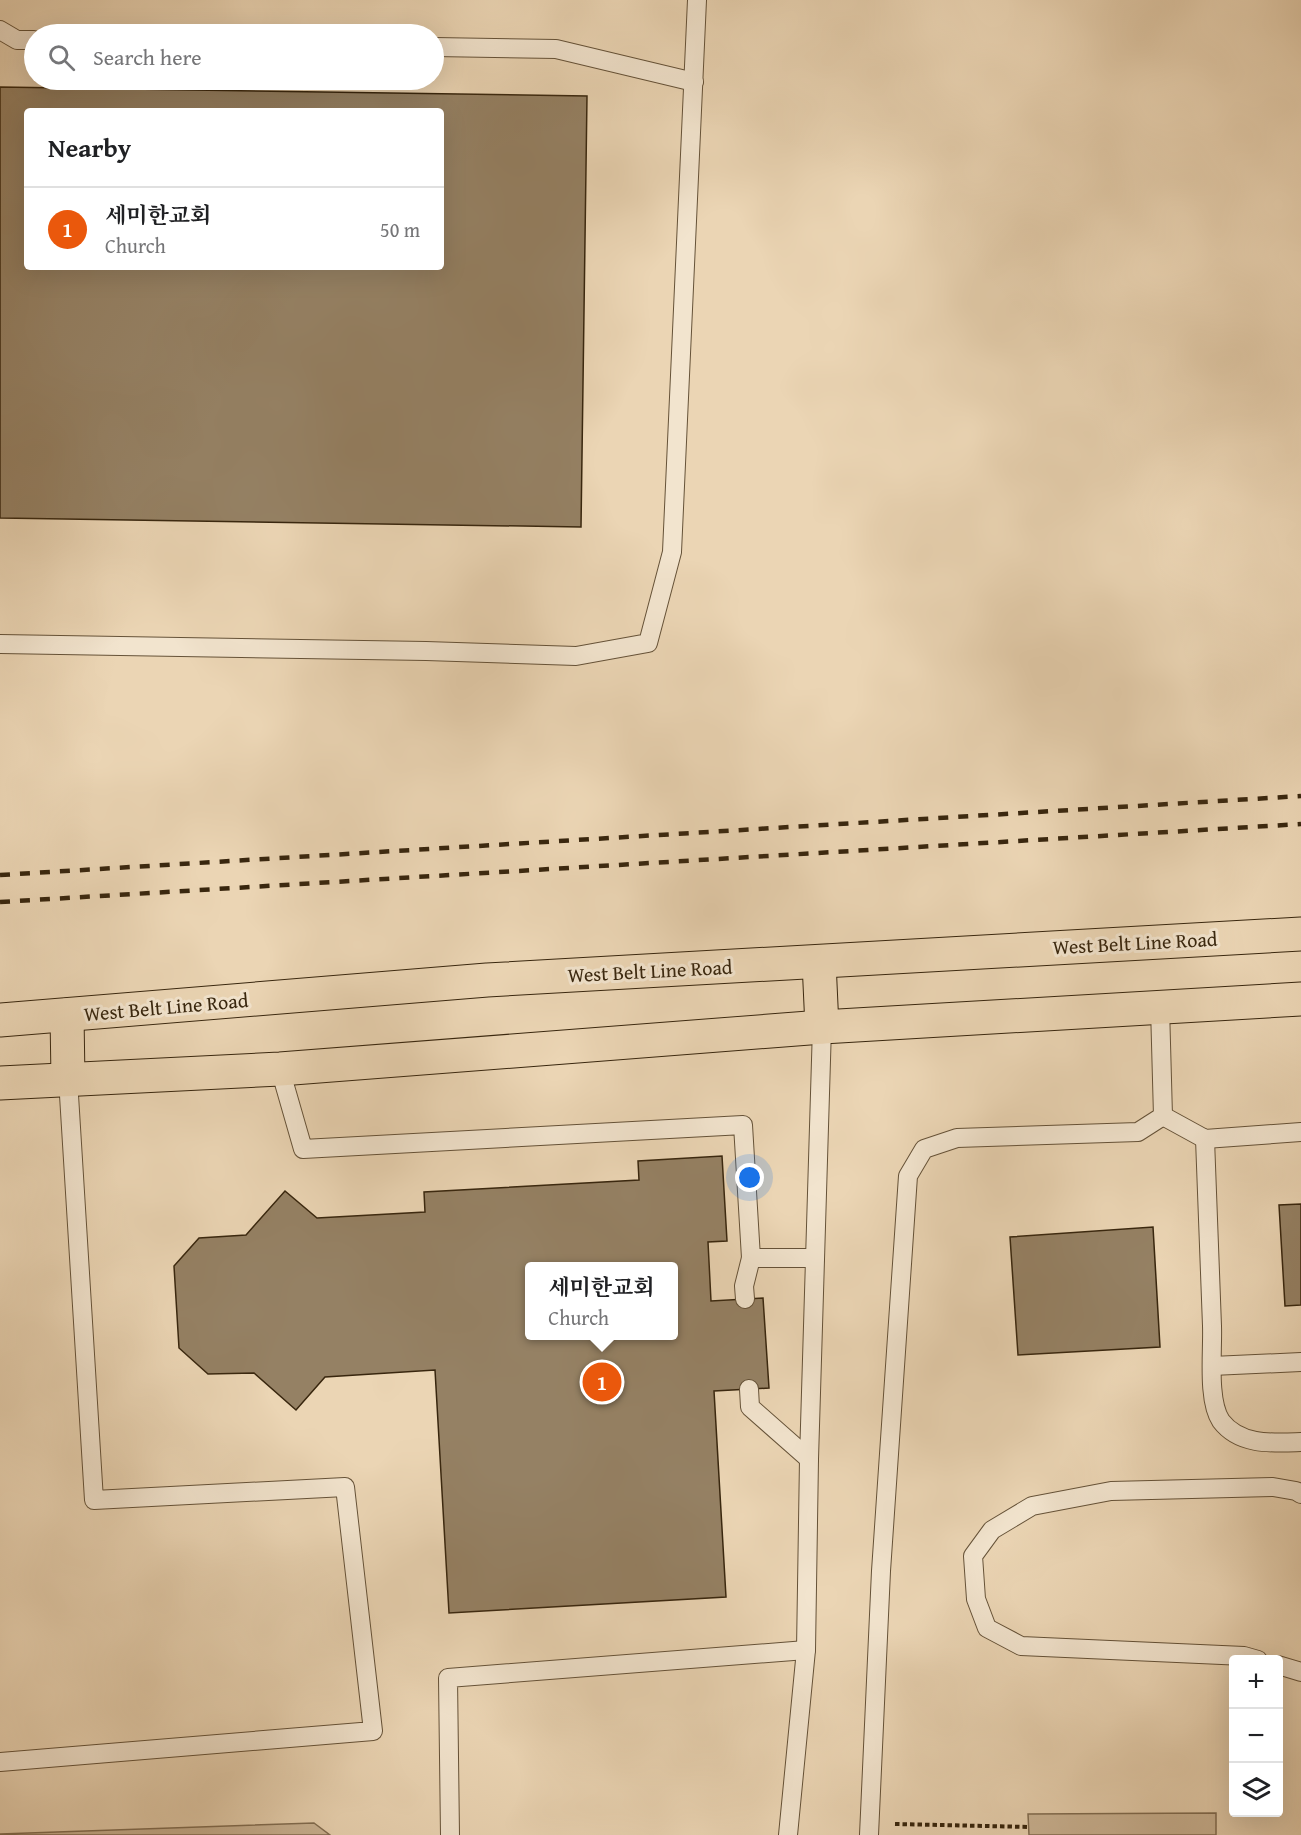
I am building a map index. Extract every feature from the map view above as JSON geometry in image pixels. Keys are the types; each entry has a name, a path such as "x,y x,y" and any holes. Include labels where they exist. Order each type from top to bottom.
{"main road":[{"name":"West Belt Line Road","path":"0,1020 488,980 1301,933"},
{"path":"819,962 822,1027"},
{"path":"0,1083 280,1069 822,1027 1301,999"},
{"path":"67,1015 68,1079"}],"lane":[{"path":"0,644 426,651 576,656 648,643 672,552 698,0"},
{"path":"0,30 17,40 24,40"},
{"path":"444,47 556,49 694,82"},
{"path":"1161,1007 1163,1116"},
{"path":"788,1835 806,1650 814,1258 822,1027"},
{"path":"280,1069 303,1149 743,1125 752,1258 744,1286 745,1299"},
{"path":"0,1762 373,1731 345,1486 94,1500 68,1079"},
{"path":"1163,1116 1205,1139 1301,1132"},
{"path":"870,1829 882,1571 908,1176 924,1149 957,1138 1138,1132 1163,1116"},
{"path":"1205,1139 1212,1366 1214,1399 1220,1419 1235,1435 1265,1444 1301,1442"},
{"path":"752,1258 814,1258"},
{"path":"1212,1366 1301,1362"},
{"path":"749,1389 750,1407 809,1459"},
{"path":"1229,1655 1021,1646 987,1628 976,1599 973,1556 992,1530 1032,1506 1111,1491 1273,1486 1301,1494"},
{"path":"450,1835 448,1678 806,1650"},
{"path":"1283,1667 1301,1672"}],"path":[{"path":"870,1829 1029,1827"}],"shaded area":[{"path":"1216,1813 1216,1835 1029,1835 1028,1814"},
{"path":"314,1823 330,1835 0,1835 0,1834"}],"building":[{"path":"0,87 24,87 24,90 196,90 587,96 581,527 0,518"},
{"path":"722,1156 727,1241 708,1242 711,1301 763,1298 769,1388 714,1391 726,1597 449,1613 435,1370 325,1377 296,1410 254,1373 208,1374 179,1348 174,1266 199,1238 246,1235 285,1191 317,1218 425,1212 424,1192 639,1180 638,1161"},
{"path":"1301,1204 1301,1305 1285,1306 1279,1205"},
{"path":"1153,1227 1160,1347 1018,1355 1010,1237"}],"railway":[{"path":"0,875 1301,796"},
{"path":"0,902 1301,824"}],"place":[{"name":"세미한교회","path":"602,1382"}]}
